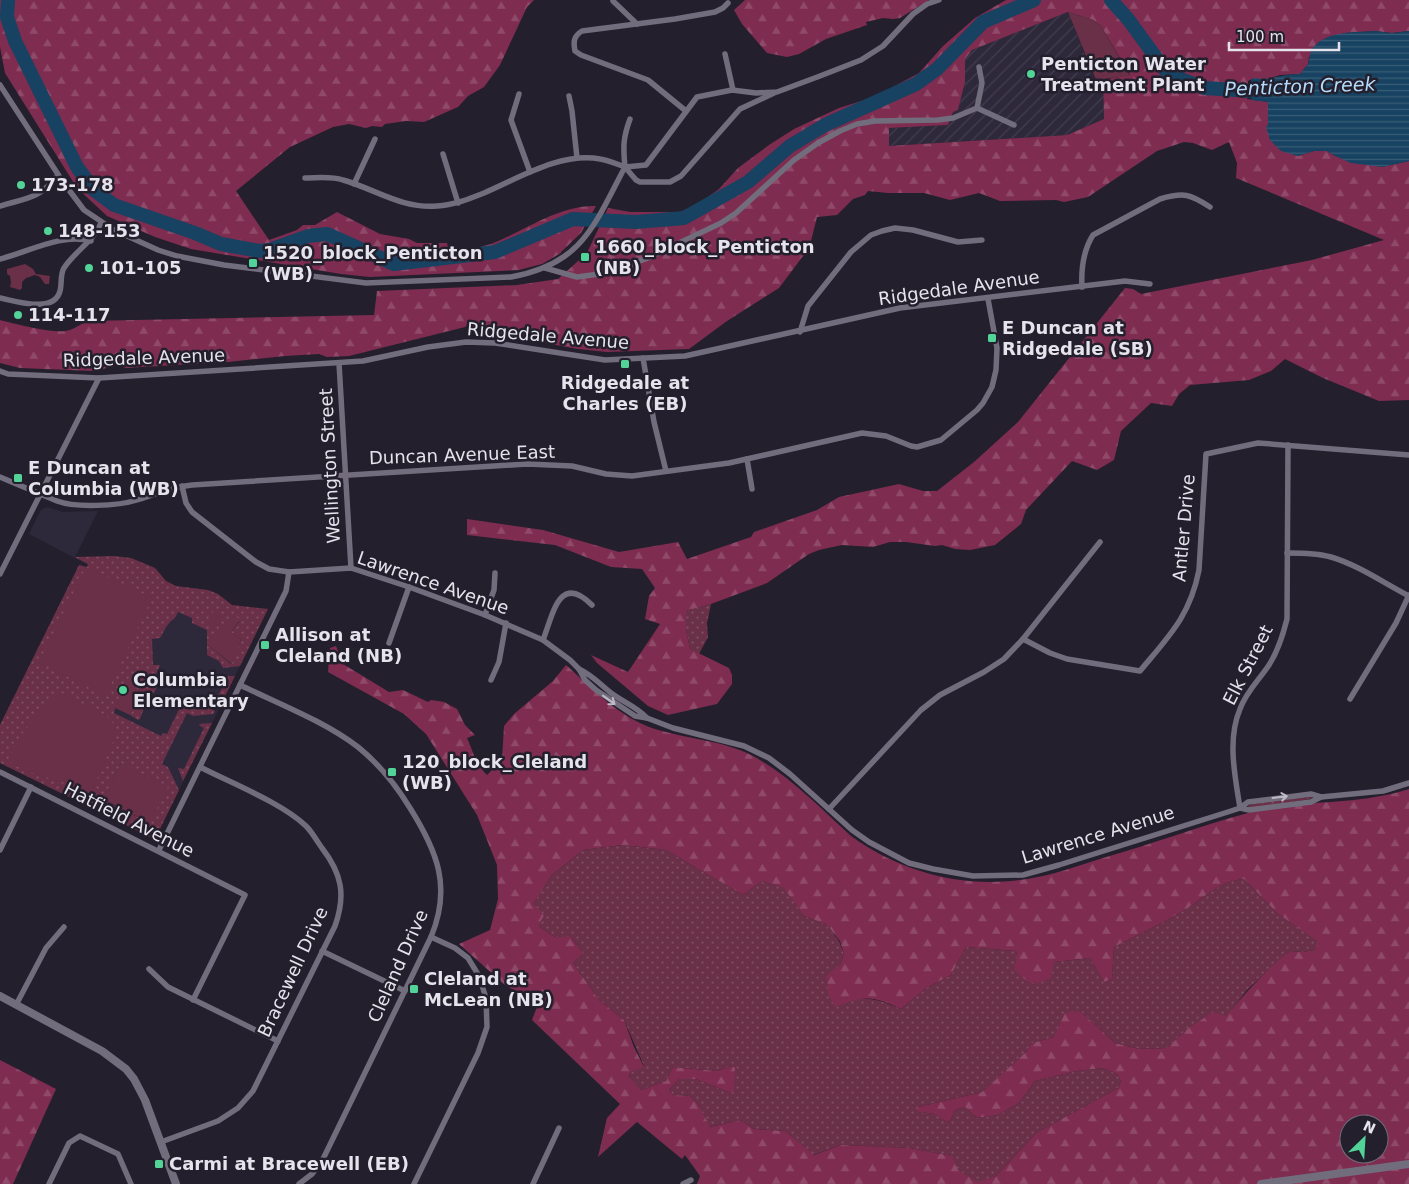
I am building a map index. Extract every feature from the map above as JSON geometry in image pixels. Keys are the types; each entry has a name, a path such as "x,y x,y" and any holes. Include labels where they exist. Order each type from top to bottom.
{"street":[{"path":"625,167 640,182 673,180 681,176 740,109 777,92 860,60 889,41 913,14 927,4 939,0"},
{"path":"613,1 637,24"},
{"path":"686,111 648,80 590,60 575,51 574,39 576,34 582,31 715,12 728,3"},
{"path":"725,54 733,90"},
{"path":"977,108 982,83 979,67"},
{"path":"0,85 58,175 84,210 102,223 136,241 177,256 366,284 511,277 532,273 566,256 579,245 593,226 625,167 623,144 630,119"},
{"path":"305,178 334,178 354,184 394,201 411,205 437,206 458,202 530,172 576,158 599,158 625,167 646,165 697,97 733,90 756,93 777,92"},
{"path":"519,94 511,120 530,172"},
{"path":"569,96 576,158"},
{"path":"545,268 577,277 607,273 648,258 721,223 736,213 772,179 806,151 840,131 857,124 875,121 938,120 952,118 977,108 1014,125"},
{"path":"354,184 375,139"},
{"path":"443,154 458,202"},
{"path":"0,206 39,195 49,187 58,175"},
{"path":"1082,287 1081,275 1086,246 1093,235 1152,203 1172,196 1183,194 1193,196 1210,207"},
{"path":"0,298 29,305 44,304 54,300 60,293 63,269 90,240 102,223"},
{"path":"800,332 808,306 851,252 882,230 895,228 913,230 958,242 982,240"},
{"path":"0,259 64,240 80,238 90,240"},
{"name":"Ridgedale Avenue","path":"0,371 8,374 99,378 363,361 428,347 466,342 495,343 605,360 685,356 800,332 900,308 988,299 1124,281 1150,284"},
{"name":"Duncan Avenue East","path":"0,477 66,504 126,503 182,486 527,464 572,466 619,476 647,475 729,463 862,433 886,436 917,447 941,440 947,436 983,403 992,387 996,370 997,348 988,299"},
{"path":"643,358 654,422 666,472"},
{"name":"Wellington Street","path":"339,363 351,568"},
{"path":"0,574 99,378"},
{"name":"Antler Drive","path":"1023,639 1050,653 1067,659 1140,671 1177,626 1191,600 1196,585 1199,570 1206,454 1258,443 1409,455"},
{"name":"Elk Street","path":"1240,808 1233,768 1235,730 1239,710 1252,687 1269,664 1282,638 1287,619 1288,445"},
{"path":"747,459 752,489"},
{"name":"Lawrence Avenue","path":"182,486 186,504 192,512 256,562 269,569 289,572 351,568 506,623 556,648 579,669 590,674 612,693 639,709 647,718 673,728 744,746 769,758 790,774 852,830 869,842 910,862 953,874 973,876 1023,875 1240,808 1248,802 1310,794 1321,797 1383,791 1409,782"},
{"path":"829,809 921,710 940,695 1004,659 1023,639 1100,542"},
{"path":"1287,553 1316,554 1332,558 1346,563 1409,596 1396,622 1350,699"},
{"path":"158,850 286,591 289,572"},
{"path":"485,615 494,590 495,573"},
{"path":"389,643 409,587"},
{"path":"543,640 558,601 564,594 569,592 579,594 592,605"},
{"path":"492,680 499,659 506,623"},
{"name":"Cleland Drive","path":"240,685 342,736 358,748 389,777 419,821 431,842 439,869 440,896 437,922 431,937 323,1159 312,1174 299,1184"},
{"name":"Bracewell Drive","path":"161,1142 218,1121 238,1108 253,1091 340,910 341,892 339,875 331,859 306,826 279,807 200,767"},
{"name":"Hatfield Avenue","path":"0,772 245,895 194,1000"},
{"path":"0,850 31,788"},
{"path":"16,1005 46,948 64,927"},
{"path":"414,1184 478,1053 487,1027 486,998 479,976 468,958 455,948 431,937"},
{"path":"322,950 405,991"},
{"path":"150,969 168,987 278,1041"},
{"path":"0,996 102,1051 126,1069 140,1089 161,1142 174,1183"},
{"path":"533,1184 559,1128"},
{"path":"49,1184 69,1142 80,1136 118,1154 131,1184"},
{"path":"1261,1184 1409,1164"},
{"path":"683,1184 691,1180"}],"shaded area":[{"path":"1068,12 1095,80 1103,80 1104,119 1067,135 889,146 889,128 948,125 953,112 958,110 965,82 965,59 972,50"},
{"path":"1068,12 1093,20 1101,26 1130,76 1096,80"},
{"path":"25,264 33,269 36,274 50,276 49,284 45,284 40,277 35,275 26,278 22,282 20,290 10,287 10,276 7,274 7,269"},
{"name":"Columbia Elementary","path":"47,507 63,512 98,511 75,557 131,558 155,568 166,581 176,586 208,590 218,594 232,605 268,609 154,838 0,763 0,725 79,565 86,567 88,565 29,534 41,510"},
{"name":"Columbia Elementary","path":"114,556 131,558 155,568 166,581 176,586 208,590 218,594 232,605 268,609 240,666 223,668 219,661 207,655 207,630 192,623 192,618 178,612 175,618 167,625 160,638 152,639 153,665 160,665 156,674 159,678 154,693 152,692 140,719 138,720 130,715 141,692 127,686 115,709 114,713 161,736 163,733 167,734 184,699 202,704 215,711 213,714 193,716 187,713 162,764 168,767 179,790 154,838 0,763 0,725 79,565 87,567 88,564 75,557","holes":["240,621 231,632 241,639 231,664 208,643","121,763 150,823 103,800"]},
{"path":"86,567 152,598 105,696 39,662"},
{"path":"711,604 707,623 708,637 699,654 690,649 685,611"},
{"path":"214,612 223,620 216,628 207,621 211,613"},
{"path":"233,614 240,620 231,632 241,639 232,664 208,645 208,642"},
{"path":"228,676 235,676 221,704 217,698"},
{"path":"127,685 141,692 130,715 115,708"},
{"path":"56,690 111,719 117,733 92,791 29,772 12,764 10,756 16,742"},
{"path":"212,723 183,781 178,768 184,769 204,728 199,724"},
{"path":"121,763 168,787 150,823 103,799"},
{"path":"1312,797 1311,799 1248,807 1249,805 1269,801"},
{"path":"623,845 666,850 743,895 762,881 785,888 804,916 826,924 839,941 844,954 840,965 853,1000 871,999 901,1009 926,988 951,975 966,947 1016,951 1017,955 1054,962 1090,958 1104,982 1112,979 1114,947 1175,916 1212,891 1235,880 1244,879 1277,913 1318,941 1315,950 1303,952 1290,951 1247,990 1226,1017 1185,1031 1167,1048 1139,1049 1115,1043 1080,1011 1054,1037 1032,1043 1026,1052 982,1092 918,1107 919,1112 936,1114 947,1122 950,1121 955,1110 965,1107 977,1118 998,1115 1019,1103 1035,1081 1077,1071 1103,1068 1117,1074 1121,1081 1118,1088 1036,1133 996,1176 977,1183 958,1170 951,1156 910,1148 841,1145 813,1155 785,1131 754,1129 740,1120 709,1127 698,1104 690,1096 673,1095 669,1090 679,1079 696,1079 731,1093 732,1066 717,1071 673,1067 666,1081 641,1090 629,1078 631,1072 644,1066 624,1020 599,1000 573,963 583,953 571,937 555,937 538,926 533,904 552,875 583,850"}],"green space":[{"path":"0,0 534,0 527,7 500,65 484,87 468,96 458,107 424,122 406,121 385,124 382,127 372,126 366,128 349,124 333,127 290,147 236,191 269,240 297,230 303,225 315,225 337,212 380,234 409,239 417,243 447,243 449,253 491,244 555,214 582,207 596,206 581,233 561,253 542,264 519,270 370,277 341,274 191,249 155,237 107,216 77,188 5,73 0,47"},
{"path":"745,0 929,0 900,18 883,18 866,22 867,25 826,39 799,54 787,57 767,53 742,24 734,10"},
{"path":"1006,0 1409,0 1409,31 1344,33 1309,57 1308,64 1300,74 1280,75 1265,80 1254,78 1248,81 1249,91 1247,99 1268,102 1268,125 1298,156 1314,151 1327,151 1335,156 1382,167 1409,161 1409,400 1379,401 1323,378 1285,359 1271,371 1249,380 1190,385 1179,394 1172,406 1151,403 1121,431 1114,460 1097,470 1072,461 1026,510 1021,524 995,545 970,550 906,542 890,542 873,547 842,545 809,554 767,583 711,604 686,611 686,630 690,649 729,668 732,675 732,684 717,704 668,715 648,706 597,663 591,655 628,672 660,624 645,619 649,596 655,588 642,569 611,567 555,545 467,535 467,519 543,530 619,552 678,542 687,559 751,537 754,532 817,510 839,497 899,484 923,491 937,491 974,462 1018,422 1125,288 1133,289 1141,294 1312,260 1384,240 1236,178 1237,163 1229,142 1212,150 1193,143 1184,142 1157,151 1088,197 1064,202 1056,200 1000,201 979,193 950,200 924,193 868,191 865,195 853,199 837,215 817,217 806,252 779,288 727,321 689,349 607,352 578,349 506,336 472,322 465,327 349,356 327,357 319,354 125,368 119,365 94,371 20,368 0,363 0,320 36,328 64,331 88,321 374,315 377,291 517,285 558,279 587,253 608,208 630,212 680,212 698,204 719,189 738,168 794,129 839,108 874,97 919,73 943,46 975,18","holes":["1068,12 1093,20 1101,26 1130,75 1103,80 1104,119 1067,135 889,146 889,128 948,125 953,112 958,110 965,82 965,59 972,50"]},
{"path":"336,646 343,664 389,692 403,690 428,702 431,700 444,702 457,709 465,725 475,735 467,738 477,762 487,775 502,760 504,726 514,714 553,681 566,665 597,693 630,718 655,729 728,746 751,755 791,782 851,836 871,849 912,869 957,880 1003,882 1037,877 1248,813 1288,806 1369,798 1409,789 1409,1184 697,1184 700,1176 685,1155 682,1159 637,1122 598,1157 607,1118 620,1104 532,1020 537,1007 528,997 506,986 459,944 490,930 498,899 497,865 477,815 426,734 404,714 328,672 330,648","holes":["623,845 666,850 743,895 762,881 784,888 804,916 826,924 840,941 844,954 840,965 827,975 828,993 835,1007 861,999 875,999 901,1009 926,988 951,975 966,947 1016,951 1017,956 1014,969 1027,980 1035,983 1040,983 1051,977 1054,962 1090,958 1104,982 1112,979 1114,947 1175,916 1212,891 1235,880 1244,879 1277,913 1317,941 1315,950 1303,952 1290,951 1281,958 1256,982 1226,1016 1213,1012 1185,1031 1167,1048 1139,1049 1115,1043 1080,1011 1065,1013 1054,1037 1032,1043 1026,1052 982,1092 918,1107 916,1109 919,1112 935,1114 947,1122 950,1121 955,1110 965,1107 977,1118 998,1115 1019,1103 1035,1081 1077,1071 1103,1068 1117,1074 1121,1081 1118,1088 1036,1133 996,1176 977,1182 958,1170 952,1156 910,1148 841,1145 814,1155 785,1131 754,1129 740,1120 710,1127 698,1104 690,1096 673,1095 669,1090 679,1079 696,1079 731,1093 734,1090 735,1068 732,1066 717,1071 673,1067 666,1081 641,1090 629,1077 631,1072 644,1067 624,1020 599,1000 573,963 583,953 571,937 555,937 538,926 544,915 533,904 552,875 583,850"]},
{"path":"0,1060 56,1089 13,1184 0,1184"}],"water":[{"path":"1375,31 1392,33 1409,31 1409,161 1382,167 1351,163 1327,151 1314,151 1298,156 1281,151 1270,140 1266,127 1268,125 1268,102 1251,100 1253,87 1251,80 1254,78 1260,79 1300,74 1308,64 1312,49 1325,38 1333,35"}],"waterway":[{"name":"Penticton Creek","path":"8,0 7,17 15,41 77,167 94,190 114,205 221,244 259,251 269,250 308,236 327,234 394,264 495,252 573,219 636,222 684,218 748,182 790,146 825,125 916,84 937,69 983,22 1034,0"},
{"name":"Penticton Creek","path":"1111,0 1128,19 1168,74 1204,88 1252,91 1271,90"}],"place":[{"name":"Penticton Water Treatment Plant","path":"1031,74"},
{"name":"173-178","path":"21,185"},
{"name":"148-153","path":"48,231"},
{"name":"1660_block_Penticton (NB)","path":"585,257"},
{"name":"1520_block_Penticton (WB)","path":"253,263"},
{"name":"101-105","path":"89,268"},
{"name":"114-117","path":"18,315"},
{"name":"E Duncan at Ridgedale (SB)","path":"992,338"},
{"name":"Ridgedale at Charles (EB)","path":"625,364"},
{"name":"E Duncan at Columbia (WB)","path":"18,478"},
{"name":"Allison at Cleland (NB)","path":"265,645"},
{"name":"Columbia Elementary","path":"123,690"},
{"name":"120_block_Cleland (WB)","path":"392,772"},
{"name":"Cleland at McLean (NB)","path":"414,989"},
{"name":"Carmi at Bracewell (EB)","path":"159,1164"}]}
